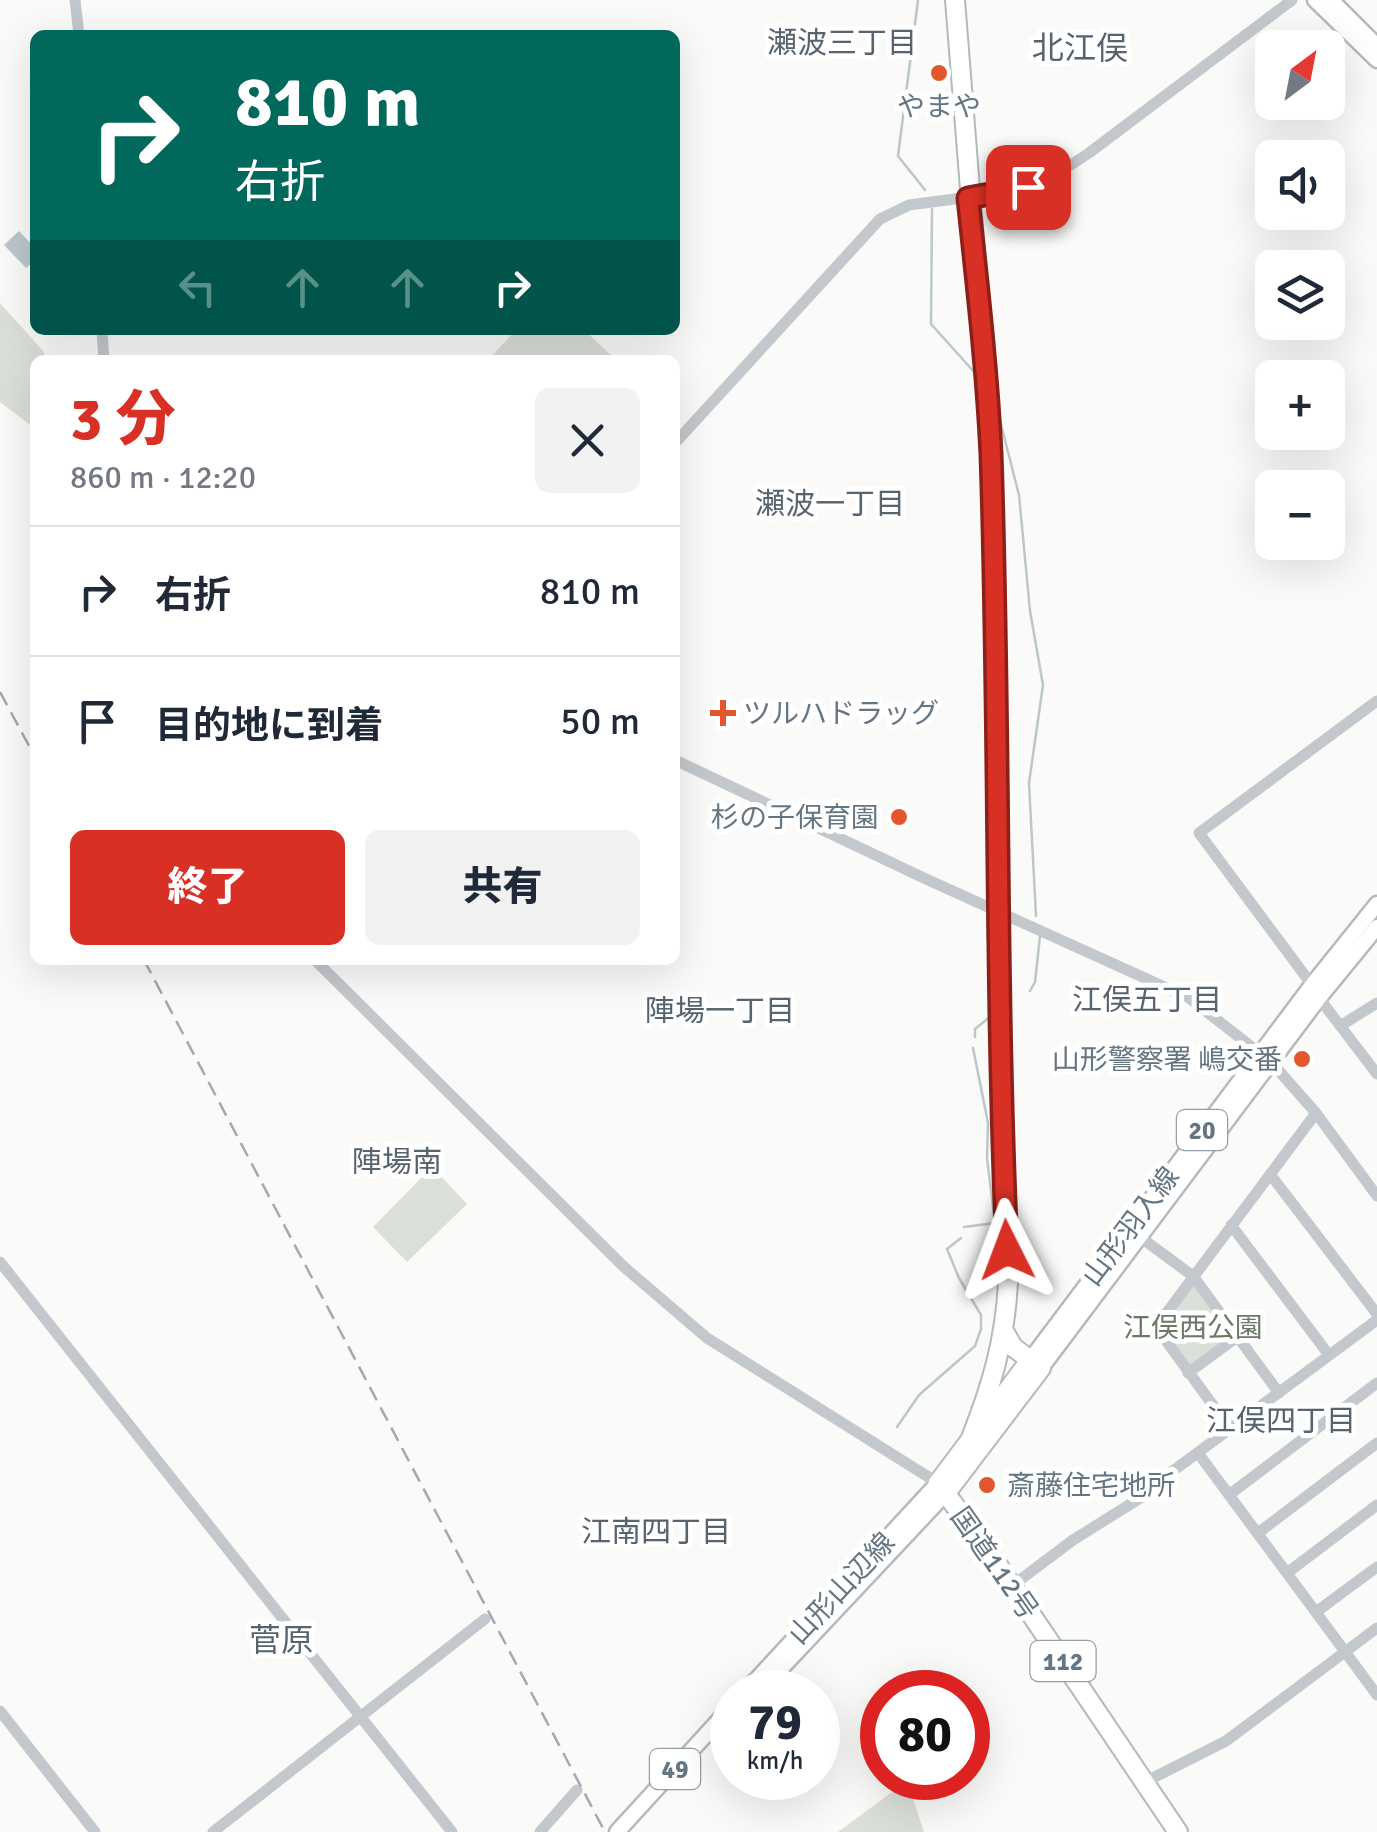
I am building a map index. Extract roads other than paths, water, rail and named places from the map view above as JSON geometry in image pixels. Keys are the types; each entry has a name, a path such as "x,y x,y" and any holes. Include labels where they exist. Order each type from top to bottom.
{"highway":[{"path":"955,0 990,453 998,806 996,911 1008,1283 1005,1333 994,1377 971,1438"},
{"path":"1005,1333 1013,1347 1036,1364"},
{"name":"国道112号","path":"942,1488 1036,1364"},
{"name":"国道112号","path":"942,1488 971,1438 1036,1364"},
{"name":"国道112号","path":"942,1488 1178,1832"}],"main road":[{"path":"1315,0 1377,60"},
{"path":"1331,0 1377,46"},
{"name":"山形羽入線","path":"1036,1364 1377,904"},
{"name":"山形羽入線","path":"1315,992 1377,926"},
{"name":"山形羽入線","path":"1036,1364 1140,1237 1266,1058"},
{"name":"山形山辺線","path":"778,1670 942,1488"},
{"name":"山形山辺線","path":"768,1670 832,1607"},
{"name":"49","path":"618,1832 710,1730"},
{"name":"49","path":"629,1832 710,1744"}],"street":[{"path":"74,0 78,30"},
{"path":"680,438 880,220 910,205 1028,187 1069,168 1292,0"},
{"path":"1377,701 1199,833 1377,1074"},
{"path":"680,762 1174,990 1266,1058 1316,1113 1377,1196"},
{"path":"320,965 662,1302 707,1338 942,1488"},
{"path":"1340,1026 1377,1003"},
{"path":"1230,1430 1156,1327 1316,1113"},
{"path":"1012,1586 1073,1540 1145,1495 1377,1317 1270,1174"},
{"path":"1231,1226 1330,1356"},
{"path":"1140,1237 1192,1276 1279,1393"},
{"path":"0,1262 452,1832"},
{"path":"1188,1372 1237,1336"},
{"path":"1229,1494 1377,1383"},
{"path":"1258,1533 1377,1443"},
{"path":"1198,1453 1377,1695"},
{"path":"1287,1573 1377,1505"},
{"path":"1316,1612 1377,1567"},
{"path":"213,1832 485,1619"},
{"path":"1145,1782 1226,1741 1377,1628"},
{"path":"0,1711 95,1832"},
{"path":"540,1832 577,1790"}],"waterway":[{"path":"918,0 898,156 925,190"},
{"path":"932,209 931,324 975,373"},
{"path":"997,409 1019,495 1030,611 1043,685 1029,783 1036,916"},
{"path":"1030,991 1035,982 1040,936"},
{"path":"975,1037 975,1029 991,1016"},
{"path":"964,1227 995,1223 987,1158 988,1123 973,1048"},
{"path":"897,1427 919,1395 975,1346 981,1329 981,1315 947,1249 961,1238"}],"railway":[{"path":"0,692 30,748"},
{"path":"147,965 605,1832"}],"place":[{"name":"やまや","path":"939,73"},
{"name":"ツルハドラッグ","path":"723,713"},
{"name":"杉の子保育園","path":"899,817"},
{"name":"山形警察署 嶋交番","path":"1302,1059"},
{"name":"斎藤住宅地所","path":"987,1485"}],"district":[{"name":"瀬波三丁目","path":"842,43"},
{"name":"北江俣","path":"1080,48"},
{"name":"瀬波一丁目","path":"830,504"},
{"name":"江俣五丁目","path":"1147,1000"},
{"name":"陣場一丁目","path":"720,1011"},
{"name":"陣場南","path":"397,1162"},
{"name":"江俣四丁目","path":"1281,1421"},
{"name":"江南四丁目","path":"656,1532"},
{"name":"菅原","path":"281,1640"}],"park label":[{"name":"江俣西公園","path":"1193,1327"}]}
